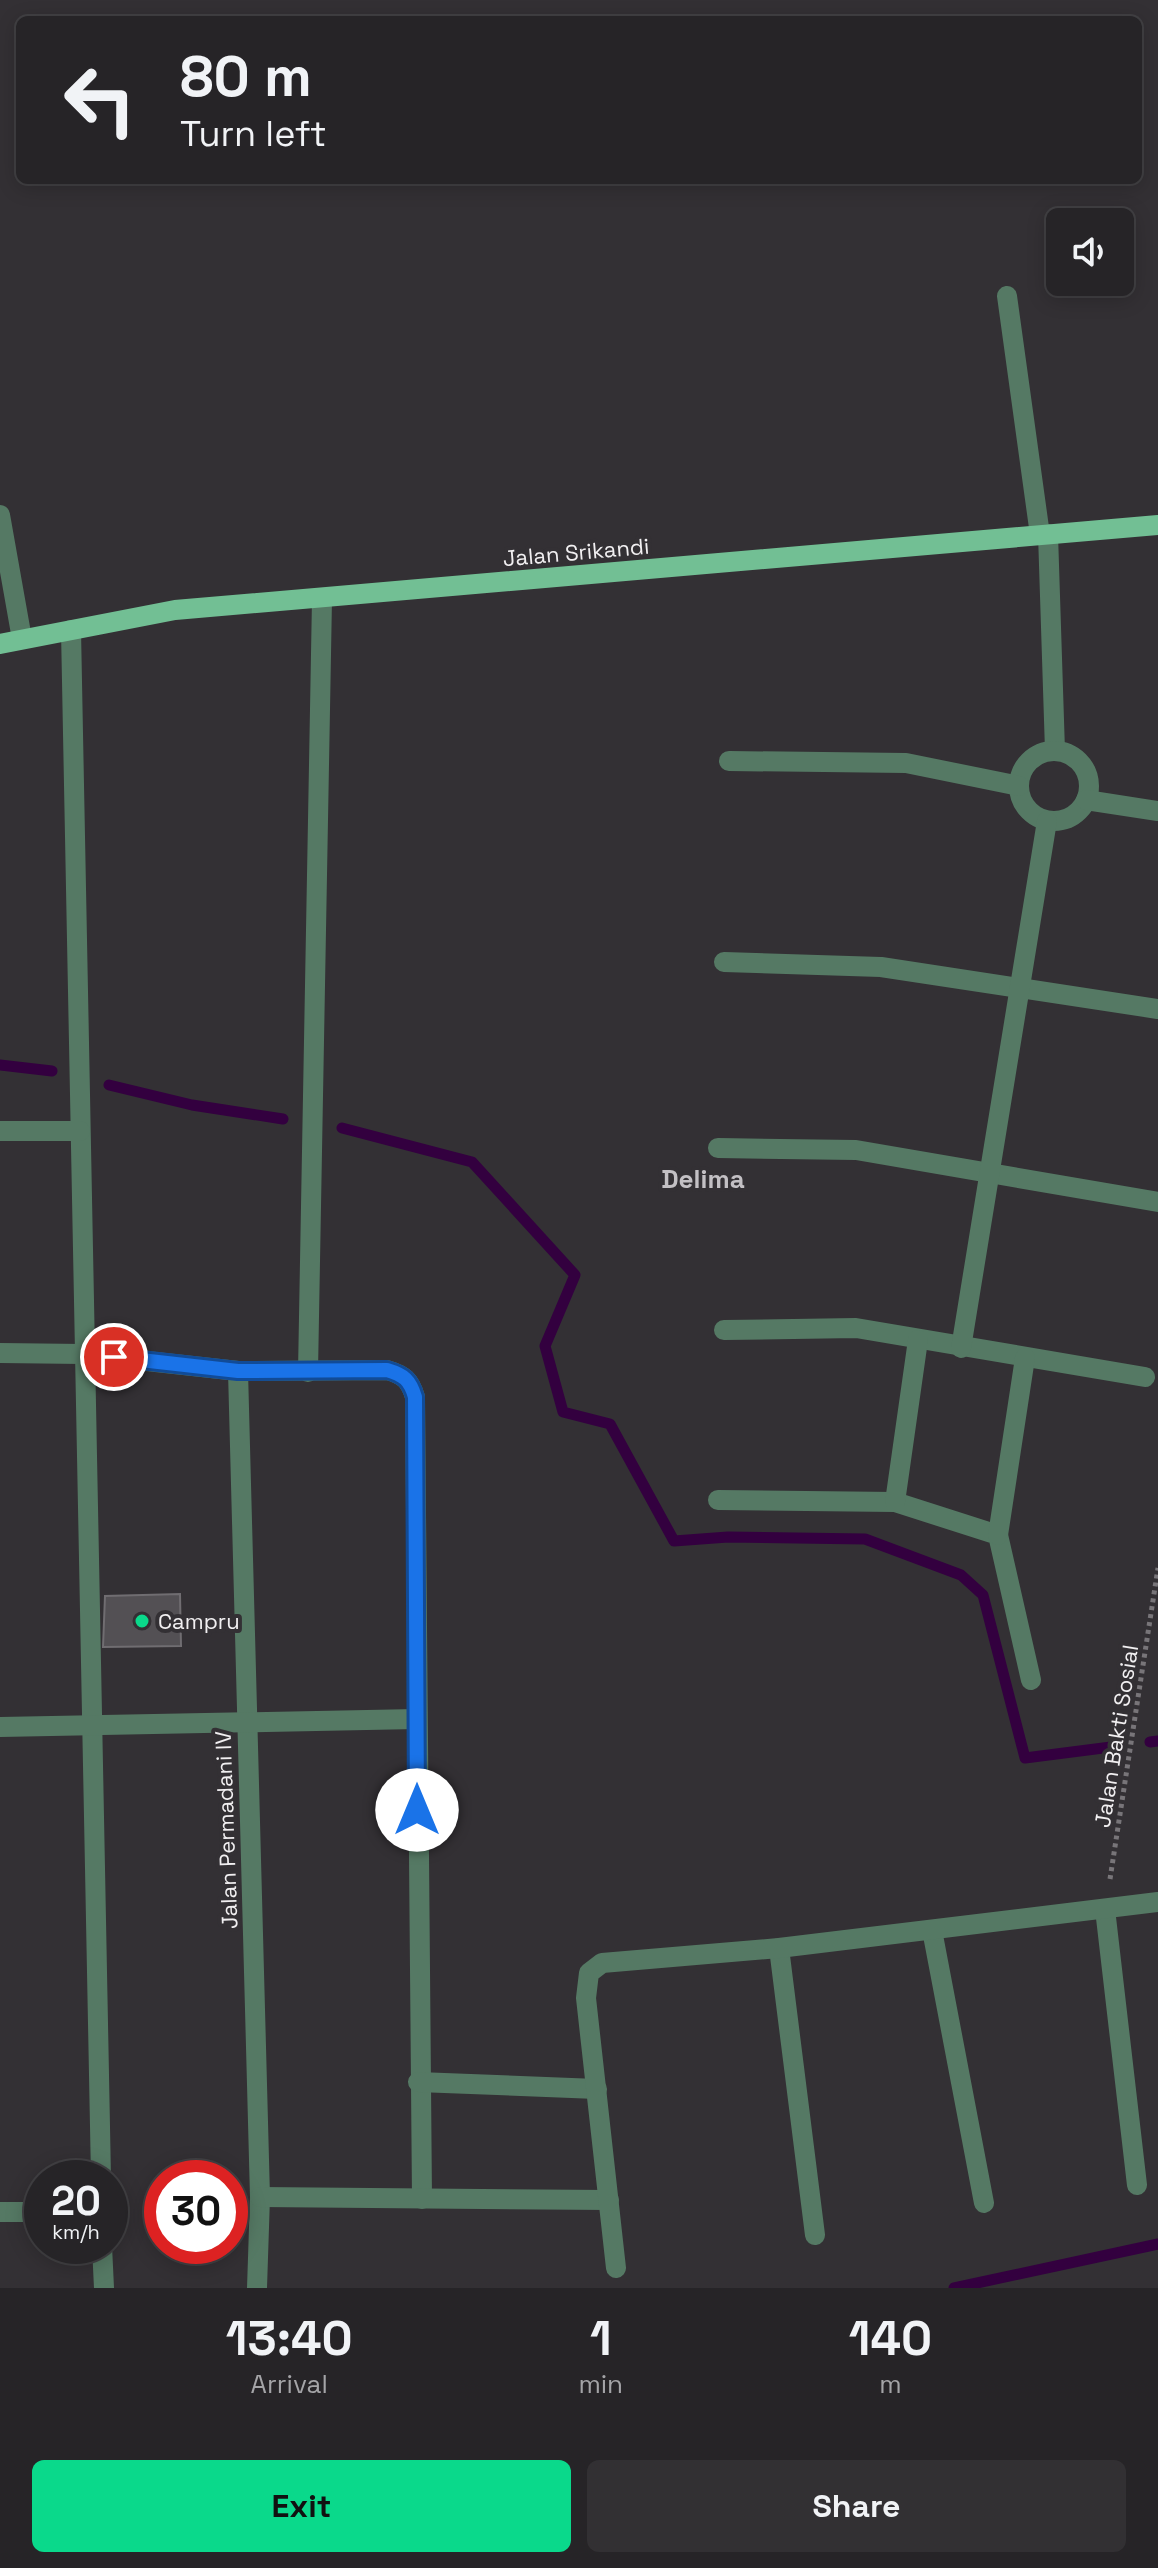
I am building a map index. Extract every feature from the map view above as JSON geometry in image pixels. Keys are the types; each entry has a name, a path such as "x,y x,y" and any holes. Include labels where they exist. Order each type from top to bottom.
{"main road":[{"name":"Jalan Srikandi","path":"0,644 175,610 1158,525"}],"street":[{"path":"1007,296 1044,534 1055,751"},
{"path":"0,515 22,639"},
{"path":"308,1372 322,599"},
{"path":"71,630 101,2160"},
{"path":"1055,751 1066,753 1083,767 1089,788 1086,800 1070,817 1047,821 1027,809 1019,786 1026,765 1044,752 1055,751"},
{"path":"729,761 906,763 1019,786"},
{"path":"1086,800 1158,811"},
{"path":"961,1348 1047,821"},
{"path":"724,962 881,967 1158,1009"},
{"path":"0,1131 80,1131"},
{"path":"718,1148 856,1150 1158,1202"},
{"path":"724,1330 856,1328 1145,1377"},
{"path":"895,1502 918,1340"},
{"path":"0,1353 83,1354 238,1371 387,1370 406,1377 411,1384 415,1397 418,2082 422,2199"},
{"path":"1025,1358 998,1535 1031,1680"},
{"name":"Jalan Permadani IV","path":"238,1371 260,2197 257,2288"},
{"path":"718,1500 895,1502 998,1535"},
{"path":"0,1727 417,1719"},
{"path":"616,2268 586,1998 589,1973 602,1963 779,1948 1158,1902"},
{"path":"1105,1909 1137,2185"},
{"path":"932,1930 984,2203"},
{"path":"779,1948 815,2235"},
{"path":"418,2082 597,2089"},
{"path":"260,2197 609,2200"},
{"path":"0,2212 24,2212"},
{"path":"103,2264 104,2288"}],"path":[{"name":"Jalan Bakti Sosial","path":"1105,1909 1158,1568"}],"building":[{"name":"Campru","path":"180,1594 181,1646 103,1647 105,1596"}],"waterway":[{"path":"0,1065 52,1071"},
{"path":"109,1085 192,1105 283,1119"},
{"path":"342,1128 472,1162 575,1275 545,1346 563,1412 610,1424 674,1541 728,1537 865,1539 961,1575 983,1595 1025,1758 1111,1747"},
{"path":"1150,1742 1158,1741"},
{"path":"954,2288 1158,2244"}],"place":[{"name":"Campru","path":"142,1621"}],"district":[{"name":"Delima","path":"703,1179"}],"route":[{"path":"114,1357 238,1371 387,1370 406,1377 411,1384 415,1397 417,1810"}]}
